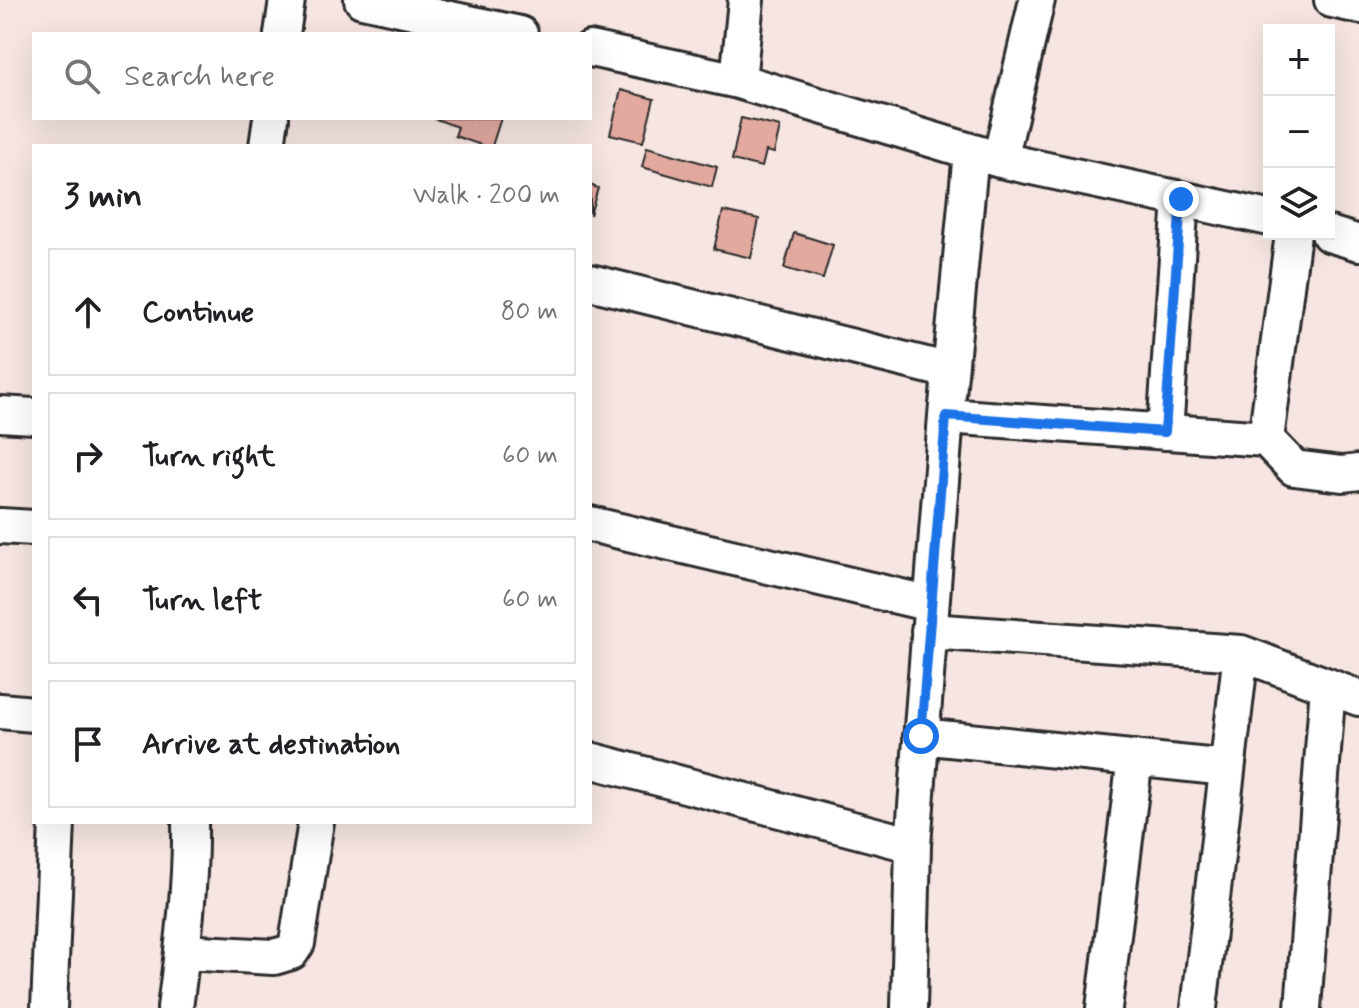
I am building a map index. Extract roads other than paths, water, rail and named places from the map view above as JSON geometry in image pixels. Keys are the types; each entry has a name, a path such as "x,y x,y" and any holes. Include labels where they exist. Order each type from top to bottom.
{"street":[{"path":"282,32 287,0"},
{"path":"362,0 511,32"},
{"path":"738,81 746,0"},
{"path":"909,1008 913,845 950,371 985,156 1037,0"},
{"path":"1332,0 1359,6"},
{"path":"592,49 738,81 985,156 1263,217"},
{"path":"267,144 271,120"},
{"path":"1165,432 1181,199"},
{"path":"1335,236 1359,243"},
{"path":"1266,439 1292,240"},
{"path":"592,282 950,371"},
{"path":"0,414 32,416"},
{"path":"946,416 1266,439 1294,468 1342,474 1359,472"},
{"path":"592,525 930,617 1241,653 1344,692 1303,1008"},
{"path":"0,526 32,528"},
{"path":"1199,1008 1241,653"},
{"path":"0,711 32,714"},
{"path":"921,736 1227,768"},
{"path":"1104,1008 1135,758"},
{"path":"592,761 913,845"},
{"path":"49,1008 57,824"},
{"path":"175,1008 183,952 190,824"},
{"path":"183,952 274,957 291,952 297,943 316,824"}]}
